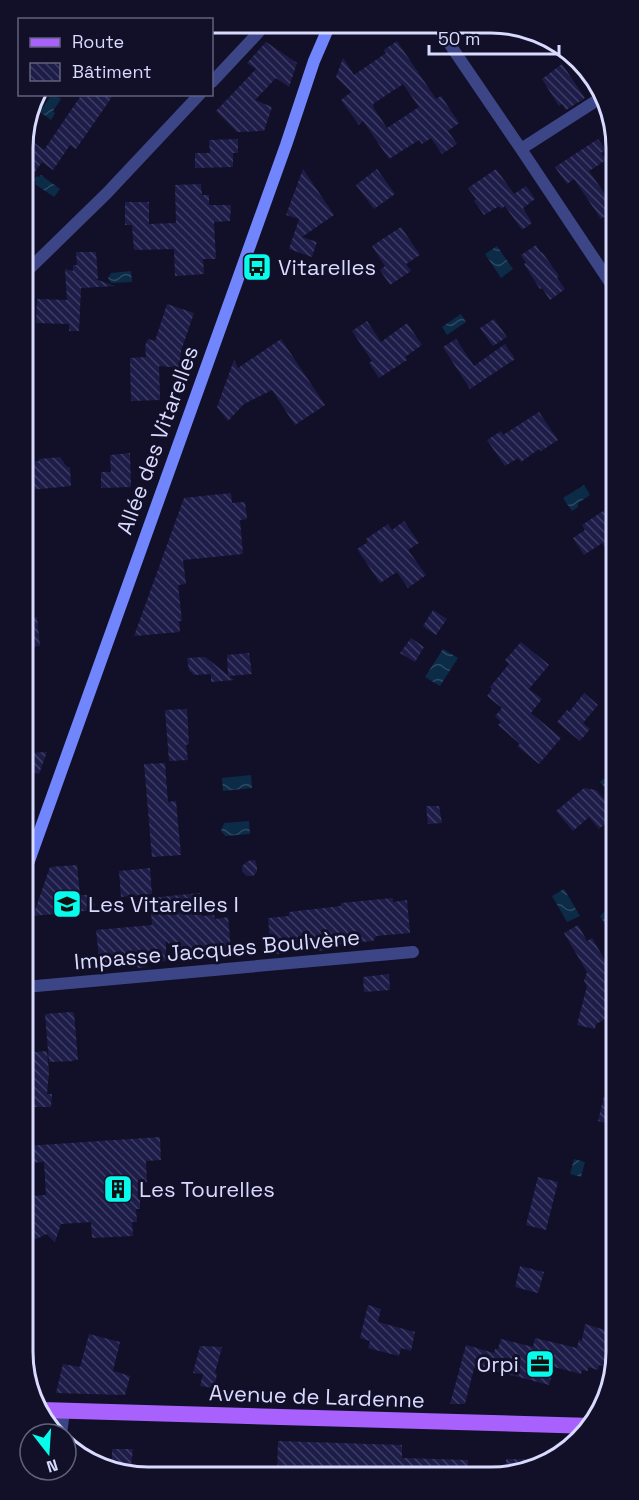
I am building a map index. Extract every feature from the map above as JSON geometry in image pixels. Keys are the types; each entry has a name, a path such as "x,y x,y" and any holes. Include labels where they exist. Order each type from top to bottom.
{"main road":[{"name":"Allée des Vitarelles","path":"33,850 286,145 314,61 326,33"},
{"name":"Avenue de Lardenne","path":"48,1410 579,1426"}],"street":[{"path":"213,81 258,33"},
{"path":"442,33 606,276"},
{"path":"33,265 107,193 198,96"},
{"path":"521,149 596,101"},
{"name":"Impasse Jacques Boulvène","path":"33,986 413,952"},
{"path":"63,1422 64,1411"}],"water":[{"path":"50,96 61,99 53,111 55,113 51,120 40,112"},
{"path":"41,175 60,189 54,197 35,184 34,180"},
{"path":"497,246 513,269 501,278 485,254"},
{"path":"131,271 132,282 111,283 108,278 111,273"},
{"path":"461,314 466,322 447,335 442,327"},
{"path":"584,485 590,495 578,503 578,507 572,511 563,498"},
{"path":"443,649 458,658 440,686 425,677"},
{"path":"251,775 252,788 223,791 222,778"},
{"path":"606,777 606,789 600,782"},
{"path":"249,821 250,834 225,836 221,831 224,823"},
{"path":"564,889 580,916 567,922 552,896"},
{"path":"606,912 606,925 600,916"},
{"path":"574,1159 585,1162 581,1177 570,1174"}],"building":[{"path":"397,41 436,99 441,96 459,123 448,131 457,144 442,154 431,138 422,144 419,140 389,159 363,121 359,125 341,100 351,92 336,77 343,58 354,75 386,53 384,50","holes":["403,84 419,107 387,128 373,104"]},
{"path":"266,42 297,63 289,87 276,78 255,100 272,107 264,131 237,132 216,111 256,69 247,63"},
{"path":"562,64 585,98 566,110 562,104 559,106 542,79"},
{"path":"81,96 113,96 76,149 70,145 53,170 42,162 33,175 33,142 44,150"},
{"path":"238,139 238,153 233,153 233,167 195,168 195,153 210,153 209,140"},
{"path":"598,139 606,150 601,153 606,160 589,171 606,196 606,216 601,219 574,179 567,184 555,167"},
{"path":"303,169 334,215 302,237 317,242 312,257 289,249 299,219 286,215"},
{"path":"377,169 395,194 374,209 356,185"},
{"path":"496,169 514,194 526,186 535,199 523,208 532,223 522,230 505,206 501,209 499,206 484,215 468,188"},
{"path":"201,184 202,195 209,195 209,205 231,205 230,221 214,222 216,259 203,259 204,274 175,276 174,249 134,250 132,225 125,225 125,202 149,202 149,224 176,223 175,185"},
{"path":"401,227 420,255 406,264 411,271 390,285 380,270 385,266 372,246"},
{"path":"536,245 559,276 557,278 565,289 550,300 542,288 540,289 521,255"},
{"path":"76,252 96,252 98,279 95,279 115,286 81,288 79,331 69,331 69,324 36,323 37,299 67,300 65,269 73,271 73,265 77,265"},
{"path":"167,304 194,313 181,351 180,368 159,366 160,400 131,401 130,358 146,357 145,346 148,339 155,341"},
{"path":"494,319 507,337 493,346 480,328"},
{"path":"367,321 381,342 407,323 422,345 405,357 407,360 379,378 369,363 372,361 352,331"},
{"path":"281,339 325,405 295,425 272,390 244,404 228,421 217,407 234,360 238,368"},
{"path":"456,339 474,366 505,344 515,359 470,389 443,347"},
{"path":"539,412 558,440 541,451 539,449 521,462 518,458 505,466 487,440 501,431 503,435"},
{"path":"130,453 131,487 101,488 101,472 111,472 110,455"},
{"path":"60,457 67,467 70,467 71,486 33,490 33,462 39,461 39,459"},
{"path":"231,493 232,503 245,502 247,519 240,520 243,554 183,560 186,584 178,585 182,621 179,621 180,632 134,636 184,498"},
{"path":"603,511 606,515 606,549 602,543 584,555 573,538 585,530 582,525"},
{"path":"404,521 419,543 408,550 426,575 408,588 397,572 380,583 357,549 368,542 366,539 388,524 392,530"},
{"path":"433,610 447,619 436,635 423,626"},
{"path":"33,617 37,617 40,646 33,646"},
{"path":"411,638 424,647 415,662 400,653"},
{"path":"521,642 549,665 529,689 542,699 531,713 561,738 539,764 517,746 520,744 498,725 501,722 495,716 502,708 487,696 492,689 490,687 509,664 505,660"},
{"path":"249,653 252,674 229,676 234,680 211,682 211,674 194,675 189,670 187,658 205,657 228,675 227,655"},
{"path":"584,693 598,705 583,723 590,729 580,741 557,722 567,710 569,712"},
{"path":"187,709 188,760 169,761 165,710"},
{"path":"47,752 39,774 33,772 33,753"},
{"path":"165,763 168,802 176,801 181,855 152,857 144,764"},
{"path":"584,788 596,790 606,801 606,823 599,829 589,817 573,831 556,811"},
{"path":"426,806 439,806 442,823 428,824"},
{"path":"255,860 257,872 253,876 247,876 242,871 242,866 248,861"},
{"path":"77,865 80,895 94,895 95,910 33,916 50,867"},
{"path":"150,868 152,894 121,897 119,871"},
{"path":"200,893 202,916 214,915 215,919 228,917 231,950 197,953 195,958 186,959 166,941 166,961 149,962 146,967 138,968 134,963 100,967 96,930 152,925 150,898"},
{"path":"393,898 393,902 407,900 410,933 376,936 373,941 330,945 325,950 317,951 312,946 279,950 279,954 265,955 264,940 270,940 268,918 289,916 289,912 341,906 341,903"},
{"path":"578,925 587,941 592,938 606,962 606,1019 596,1024 595,1029 577,1025 587,986 584,981 587,972 564,933"},
{"path":"389,974 390,990 364,992 363,977"},
{"path":"74,1013 78,1060 49,1062 45,1014"},
{"path":"47,1051 49,1072 47,1094 52,1094 51,1107 33,1107 33,1052"},
{"path":"604,1096 606,1097 606,1123 598,1121"},
{"name":"Les Tourelles","path":"160,1137 161,1160 146,1161 147,1182 143,1182 144,1196 140,1196 140,1209 136,1209 137,1222 132,1222 133,1236 92,1238 91,1222 61,1224 55,1242 47,1234 33,1239 33,1196 46,1195 44,1162 33,1163 33,1146"},
{"path":"538,1177 558,1182 546,1230 526,1225"},
{"path":"520,1266 544,1272 538,1293 515,1287"},
{"path":"368,1305 381,1309 378,1322 415,1332 411,1351 401,1348 399,1356 368,1348 370,1341 360,1338"},
{"path":"585,1324 606,1330 605,1366 599,1365 598,1370 588,1367 588,1371 582,1370 581,1374 554,1367 549,1385 477,1366 477,1369 474,1368 465,1404 450,1404 466,1345 494,1353 501,1339 533,1347 535,1338 577,1348 579,1340 582,1341"},
{"path":"89,1334 120,1342 113,1371 130,1376 125,1395 56,1393 63,1364 80,1367"},
{"path":"200,1346 222,1347 215,1373 217,1374 214,1388 200,1386 203,1374 193,1373"},
{"path":"278,1441 402,1445 402,1458 468,1460 468,1467 277,1467"},
{"path":"112,1449 133,1449 131,1466 112,1461"},
{"path":"506,1459 530,1460 521,1463 506,1466"}],"place":[{"name":"Vitarelles","path":"257,267"},
{"name":"Les Vitarelles I","path":"67,904"},
{"name":"Les Tourelles","path":"118,1189"},
{"name":"Orpi","path":"540,1364"}]}
